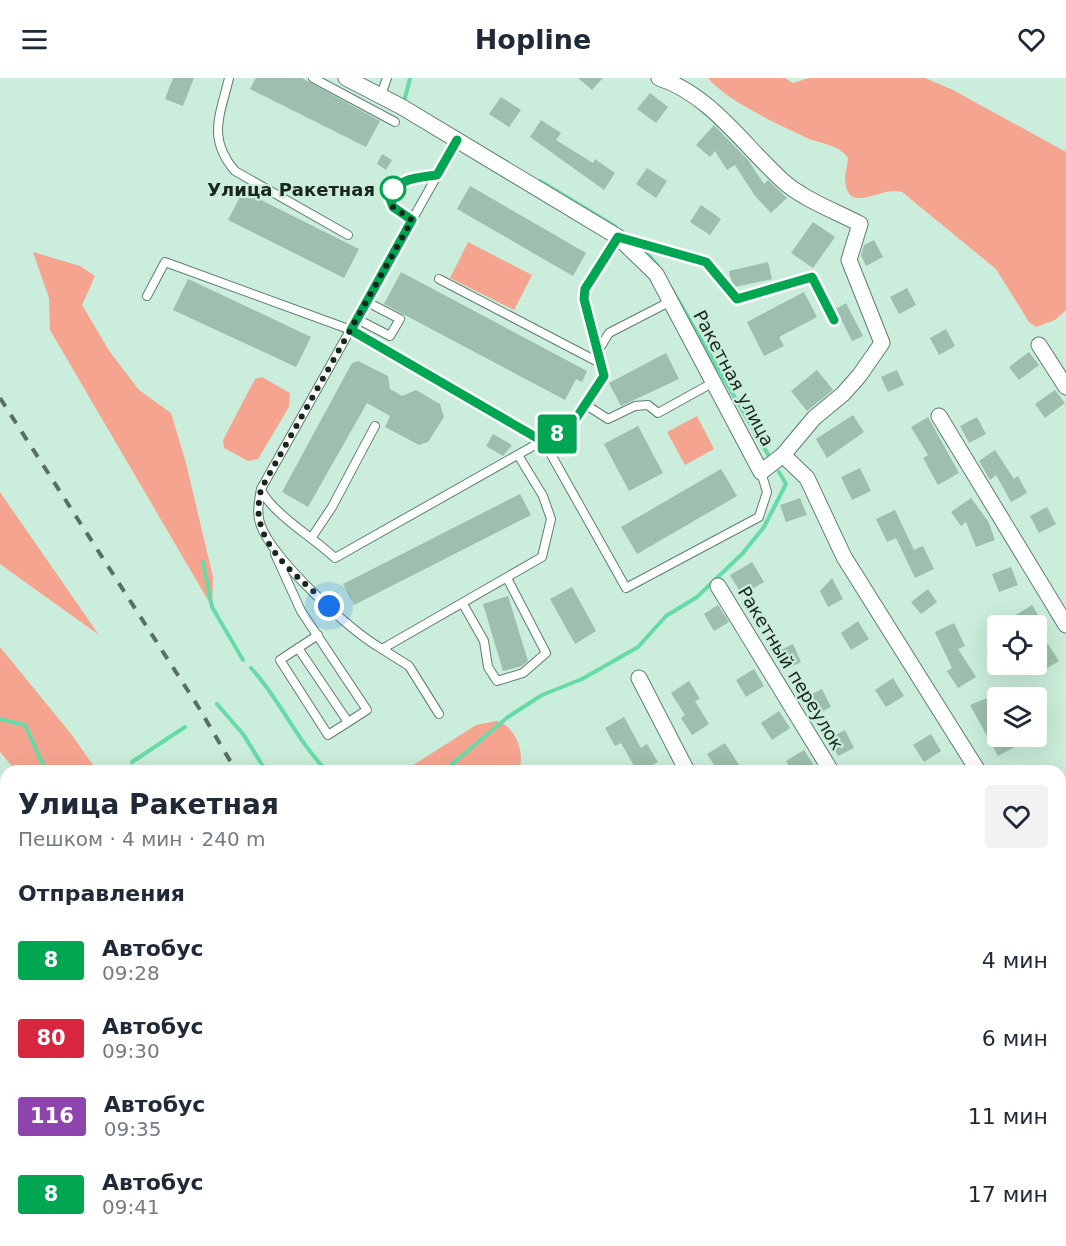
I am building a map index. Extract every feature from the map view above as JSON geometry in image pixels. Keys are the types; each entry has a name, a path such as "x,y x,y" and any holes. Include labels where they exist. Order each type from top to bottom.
{"street":[{"name":"Ракетная улица","path":"346,78 381,95 618,237 656,274 715,381 761,472 783,455 807,478 844,557 974,765"},
{"path":"659,78 692,93 785,183 860,224 849,260 882,343 859,376 814,418 783,455"},
{"path":"1039,345 1066,387"},
{"path":"939,416 1066,625"},
{"name":"Ракетный переулок","path":"718,586 827,765"},
{"path":"639,678 684,765"}],"lane":[{"path":"229,78 217,130 222,156 235,171 348,235"},
{"path":"312,78 395,122"},
{"path":"381,95 387,78"},
{"path":"318,635 279,660 328,735 367,710 318,635 301,611 260,525 258,511 261,489 457,140"},
{"path":"412,220 393,207 390,199 393,189 400,182 437,175"},
{"path":"261,489 268,504 312,537 335,558 544,442 573,423 604,376 584,299 585,289 618,237 706,262 737,299 812,277 834,320"},
{"path":"147,296 165,262 351,330 544,442 626,588 759,517 767,492 761,472"},
{"path":"439,279 600,363"},
{"path":"597,351 609,333 671,301"},
{"path":"357,319 390,336 395,328 400,319 367,302"},
{"path":"586,405 608,419 635,406 648,405 658,413 715,381"},
{"path":"312,537 332,507 375,426"},
{"path":"382,649 542,557 551,519 543,496 518,455"},
{"path":"273,550 366,640 409,666 439,714"},
{"path":"463,604 484,641 488,667 497,681 524,673 546,653 507,578"},
{"path":"298,648 348,722"}],"shaded area":[{"path":"708,78 785,78 793,83 809,78 925,78 953,90 1066,152 1066,310 1055,320 1036,327 1029,322 996,269 902,192 884,192 858,198 851,196 845,177 848,158 844,153 752,111 716,87"},
{"path":"468,242 532,275 514,310 450,278"},
{"path":"33,252 80,266 95,276 82,305 110,352 139,390 171,413 186,463 213,577 212,607 50,330 49,298"},
{"path":"262,377 290,393 289,407 258,459 248,461 224,448 223,440 255,379"},
{"path":"697,416 714,449 685,465 667,432"},
{"path":"0,492 2,495 99,635 0,564"},
{"path":"0,647 72,735 93,765 11,765 0,752"},
{"path":"497,721 504,724 514,734 520,748 521,765 413,765 476,725"}],"building":[{"path":"173,78 194,78 183,106 165,99"},
{"path":"256,78 302,78 380,121 366,147 250,89"},
{"path":"578,78 603,78 592,90"},
{"path":"650,93 668,107 656,123 637,109"},
{"path":"501,97 521,110 509,127 489,114"},
{"path":"541,120 561,133 556,140 593,163 595,159 615,173 604,190 530,137"},
{"path":"714,125 748,160 764,184 768,180 787,198 771,213 755,196 735,165 727,170 715,151 710,157 696,145"},
{"path":"382,154 392,160 386,170 377,164"},
{"path":"647,168 667,181 656,198 636,184"},
{"path":"470,186 586,253 573,276 457,209"},
{"path":"243,191 359,249 344,278 228,220"},
{"path":"701,205 721,219 710,235 690,222"},
{"path":"813,222 835,237 813,268 791,253"},
{"path":"874,240 883,257 866,266 861,255 864,245"},
{"path":"768,262 772,279 735,287 732,284 729,271"},
{"path":"401,272 587,371 582,382 576,379 565,400 384,304"},
{"path":"188,279 311,337 296,367 173,310"},
{"path":"907,288 916,305 899,314 890,297"},
{"path":"804,292 817,317 779,337 784,346 764,356 747,322"},
{"path":"846,303 863,336 852,341 836,309"},
{"path":"946,329 955,346 939,355 930,338"},
{"path":"1029,352 1039,365 1019,380 1009,367"},
{"path":"666,353 679,379 621,406 609,383"},
{"path":"358,361 388,376 390,389 402,396 416,390 440,404 444,417 428,442 419,445 385,427 390,416 367,403 308,507 282,492 352,363"},
{"path":"817,370 833,390 807,411 791,391"},
{"path":"897,370 904,385 888,392 881,377"},
{"path":"1055,390 1065,403 1045,418 1035,404"},
{"path":"853,415 864,432 827,458 816,439"},
{"path":"928,417 959,473 938,485 923,458 928,455 911,427"},
{"path":"977,417 986,434 969,443 960,426"},
{"path":"638,426 663,473 629,491 604,444"},
{"path":"493,434 512,445 503,456 486,446"},
{"path":"995,450 1014,479 1018,476 1027,493 1011,502 996,475 990,480 979,461"},
{"path":"860,468 871,491 852,500 841,477"},
{"path":"721,469 737,496 637,554 621,527"},
{"path":"520,494 531,515 354,605 343,584"},
{"path":"800,498 807,515 786,522 780,505"},
{"path":"971,498 988,521 995,540 976,547 966,522 961,526 951,512"},
{"path":"1047,507 1056,524 1039,533 1030,516"},
{"path":"895,510 914,550 923,546 934,569 915,578 896,538 887,542 876,519"},
{"path":"752,562 764,582 742,595 730,575"},
{"path":"1011,567 1018,585 999,592 992,574"},
{"path":"832,578 843,599 828,607 820,591"},
{"path":"572,587 596,631 575,644 550,599"},
{"path":"928,589 937,602 921,614 911,602"},
{"path":"508,596 528,661 522,666 503,671 483,604"},
{"path":"718,605 729,622 714,631 704,614"},
{"path":"1032,605 1038,615 1016,615"},
{"path":"858,621 869,639 851,650 841,633"},
{"path":"954,623 965,646 958,649 976,677 958,688 947,671 952,668 935,632"},
{"path":"793,644 801,662 785,670 777,652"},
{"path":"1047,645 1059,661 1047,668"},
{"path":"754,669 764,686 746,697 736,680"},
{"path":"893,678 904,696 886,707 875,690"},
{"path":"689,681 700,699 695,701 709,724 692,735 681,718 685,715 671,693"},
{"path":"822,689 831,707 815,715 806,697"},
{"path":"987,698 987,736 970,705"},
{"path":"779,711 790,728 772,740 761,723"},
{"path":"624,717 641,748 647,744 658,762 653,765 634,765 621,743 615,746 605,728"},
{"path":"845,730 854,748 838,756 829,738"},
{"path":"931,734 941,751 924,762 913,745"},
{"path":"725,743 739,765 714,765 707,754"},
{"path":"993,747 1015,747 998,756"},
{"path":"804,750 814,765 788,765 786,761"}],"waterway":[{"path":"404,102 410,78"},
{"path":"540,181 616,227"},
{"path":"647,253 658,266"},
{"path":"671,288 769,456"},
{"path":"451,765 508,717 542,695 582,679 638,647 666,616 697,597 743,553 764,527 786,484 779,472"},
{"path":"203,562 212,607 243,660"},
{"path":"251,668 322,765"},
{"path":"217,704 243,734 262,765"},
{"path":"0,719 25,725 43,765"},
{"path":"132,762 185,727"}],"railway":[{"path":"0,398 199,708 232,765"}],"bus line":[{"name":"8","path":"457,140 437,175 400,182 393,189 390,199 393,207 412,220 351,330 544,442 573,423 604,376 584,299 585,289 618,237 706,262 737,299 812,277 834,320"}],"place":[{"name":"Улица Ракетная","path":"393,189"}],"route":[{"path":"329,606 273,550 260,525 258,511 261,489 412,220 393,207 390,199 393,189"}]}
